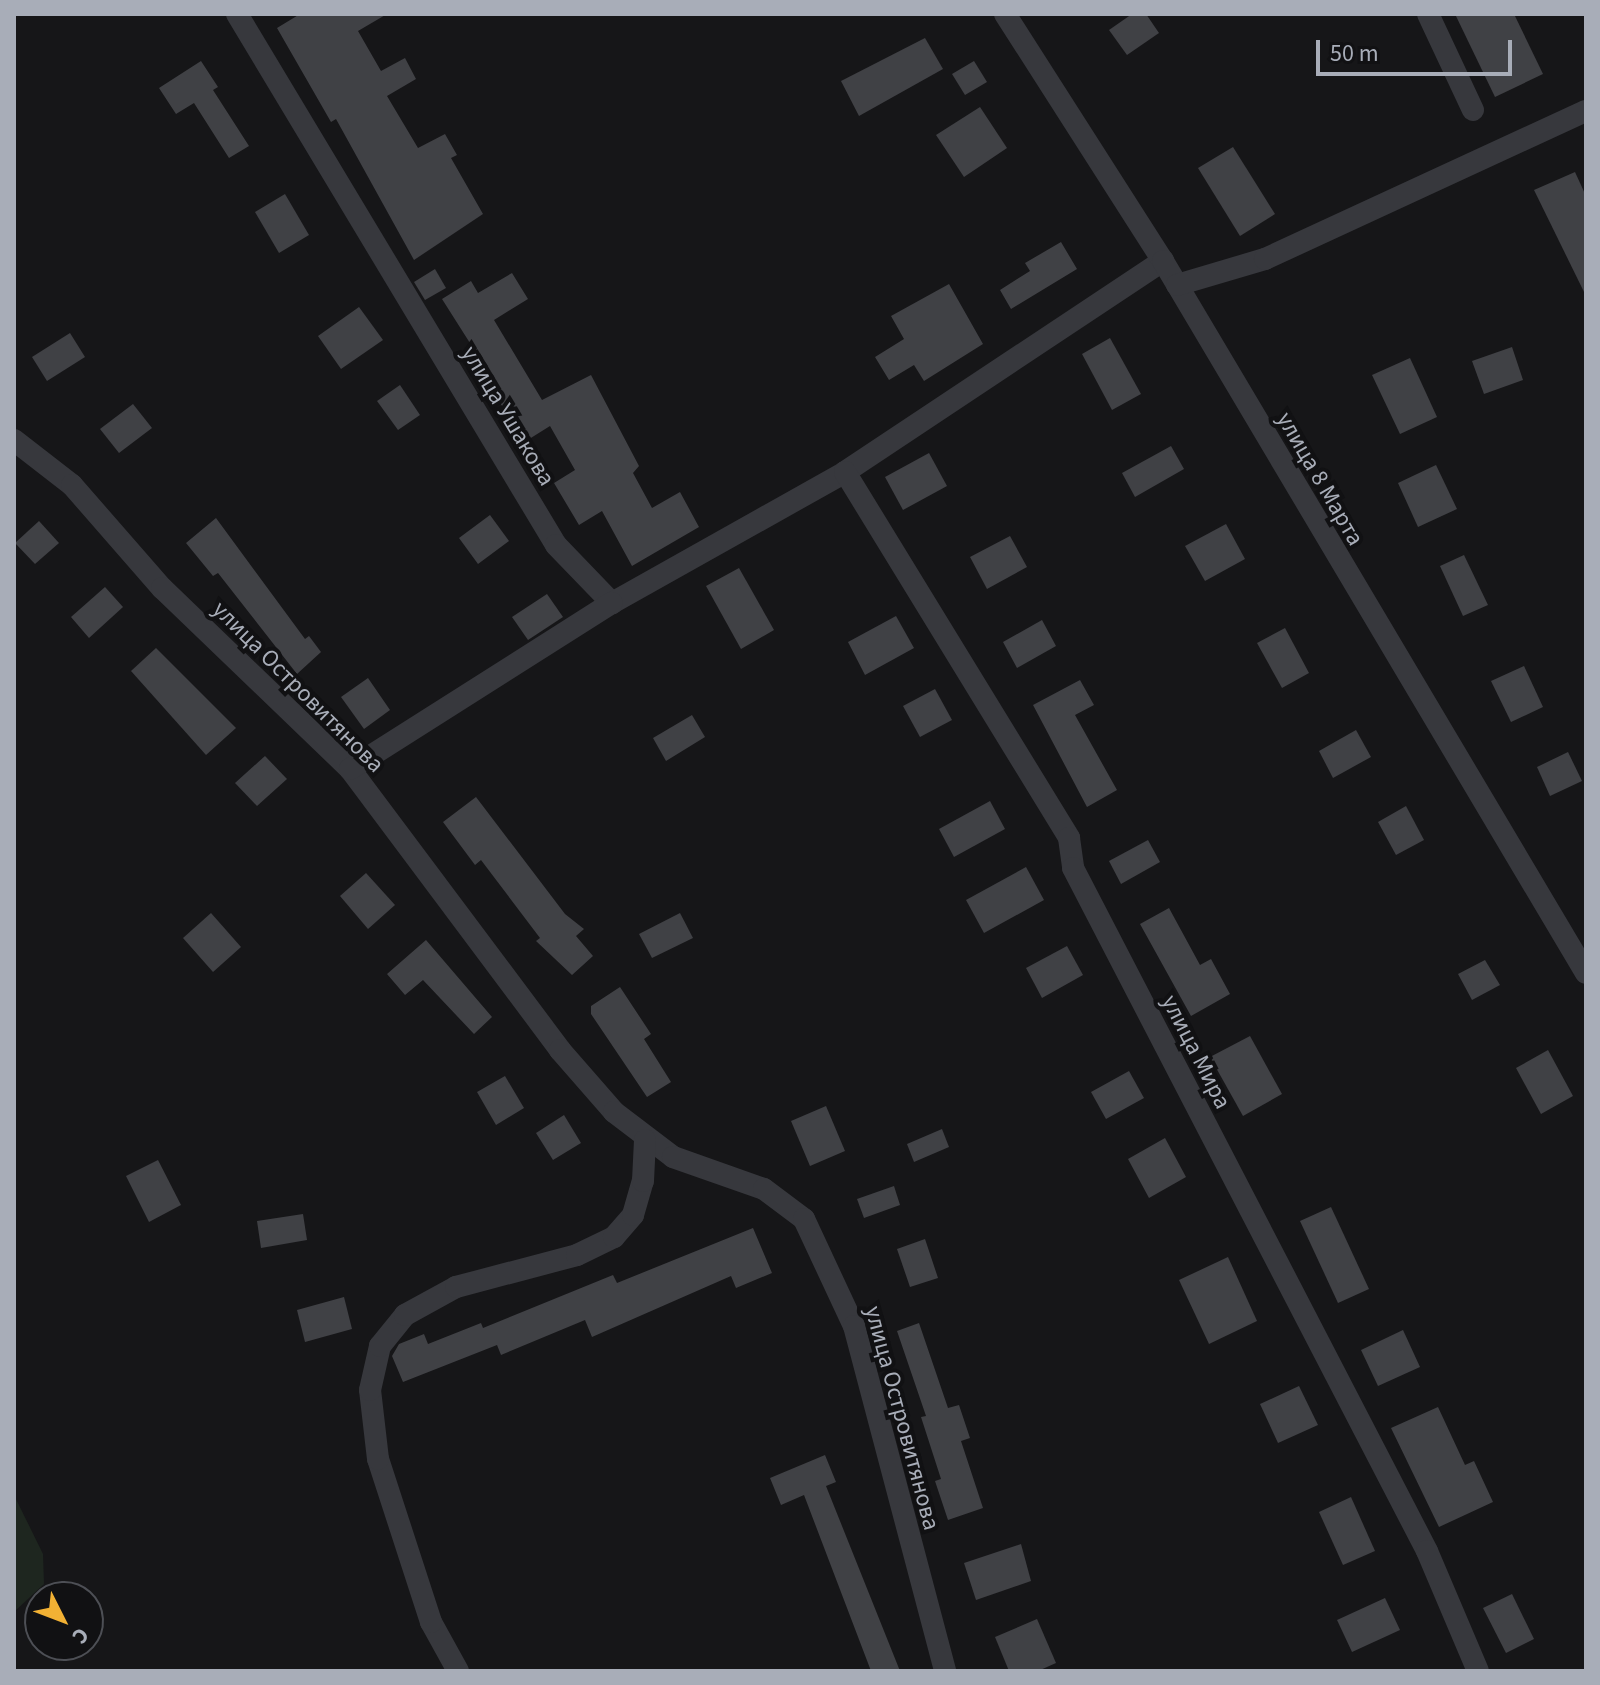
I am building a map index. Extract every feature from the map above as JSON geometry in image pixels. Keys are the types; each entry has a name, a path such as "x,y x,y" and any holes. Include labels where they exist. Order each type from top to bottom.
{"street":[{"name":"улица Ушакова","path":"237,14 556,545 612,603"},
{"name":"улица 8 Марта","path":"1005,14 1163,261 1586,973"},
{"path":"1428,14 1473,110"},
{"path":"1177,285 1265,259 1586,111"},
{"path":"350,769 612,603 845,472 1163,261"},
{"name":"улица Островитянова","path":"14,440 72,485 184,610 350,769 584,1080 645,1140 702,1170 764,1189 804,1219 817,1239 854,1326 945,1671"},
{"name":"улица Мира","path":"845,472 1069,838 1073,868 1427,1551 1478,1671"},
{"path":"458,1671 431,1622 378,1459 370,1390 380,1346 405,1315 456,1287 577,1255 614,1237 633,1215 643,1181 645,1140"}],"shaded area":[{"path":"14,1495 43,1554 44,1581 24,1581 24,1603 14,1612"}],"building":[{"path":"300,14 387,14 358,31 381,71 405,58 416,79 387,96 418,148 445,134 457,155 451,158 483,214 414,260 336,119 331,122 277,28"},
{"path":"1132,14 1146,14 1159,33 1127,55 1109,30"},
{"path":"1455,14 1514,14 1543,74 1495,97"},
{"path":"925,38 943,69 859,116 841,81"},
{"path":"201,61 218,87 213,90 249,146 229,158 194,103 176,114 159,88"},
{"path":"974,61 987,82 965,95 952,74"},
{"path":"980,107 1007,148 964,177 936,135"},
{"path":"1233,147 1275,214 1240,236 1198,168"},
{"path":"1575,172 1586,196 1586,296 1534,190"},
{"path":"285,194 309,235 279,253 255,212"},
{"path":"1061,242 1077,269 1011,309 1000,290 1030,271 1025,263"},
{"path":"435,269 446,288 425,300 414,282"},
{"path":"512,273 528,299 494,320 542,400 591,375 639,466 633,473 652,508 680,492 699,527 632,566 602,511 579,525 554,483 575,470 550,426 526,441 468,356 475,351 442,299 471,281 478,293"},
{"path":"949,284 983,344 924,381 914,365 889,380 875,357 904,339 891,316"},
{"path":"359,307 383,340 341,369 318,336"},
{"path":"70,333 85,357 47,381 32,357"},
{"path":"1110,338 1141,394 1112,410 1082,354"},
{"path":"1512,347 1523,380 1484,394 1472,361"},
{"path":"1410,358 1437,417 1400,434 1372,375"},
{"path":"400,385 420,415 398,430 377,401"},
{"path":"133,404 152,428 119,453 100,429"},
{"path":"1171,446 1184,469 1135,497 1122,473"},
{"path":"929,453 947,486 903,510 885,477"},
{"path":"1436,465 1457,509 1418,527 1398,483"},
{"path":"490,515 509,541 478,564 459,538"},
{"path":"216,518 305,639 309,636 321,652 297,674 218,573 213,576 186,543"},
{"path":"39,521 59,543 35,564 15,543"},
{"path":"1226,524 1245,559 1205,581 1185,546"},
{"path":"1010,536 1027,567 987,589 970,557"},
{"path":"1464,555 1488,605 1463,616 1440,566"},
{"path":"739,568 774,630 741,649 706,586"},
{"path":"105,587 123,607 89,638 71,617"},
{"path":"547,594 563,617 528,640 512,617"},
{"path":"896,616 914,648 865,675 848,642"},
{"path":"1042,620 1056,646 1017,668 1003,642"},
{"path":"1285,628 1309,673 1282,688 1257,643"},
{"path":"156,648 236,728 206,755 131,671"},
{"path":"1524,666 1543,707 1511,722 1491,681"},
{"path":"368,678 390,710 364,729 341,697"},
{"path":"1080,680 1094,705 1075,715 1117,790 1087,807 1033,705"},
{"path":"935,689 952,720 920,737 903,706"},
{"path":"692,715 705,737 666,761 653,738"},
{"path":"1356,730 1371,757 1333,778 1319,751"},
{"path":"1568,752 1582,781 1550,796 1537,767"},
{"path":"265,756 287,779 257,806 235,783"},
{"path":"476,797 565,914 584,929 576,936 593,956 572,975 536,941 540,938 481,860 475,865 443,822"},
{"path":"990,801 1005,829 954,857 939,829"},
{"path":"1406,806 1424,840 1396,855 1378,822"},
{"path":"1148,840 1160,862 1121,884 1109,861"},
{"path":"1026,867 1044,900 984,933 966,900"},
{"path":"366,873 395,905 368,929 340,896"},
{"path":"1169,908 1200,965 1211,959 1230,994 1191,1016 1140,924"},
{"path":"211,913 241,947 213,972 183,938"},
{"path":"680,913 693,938 652,958 639,934"},
{"path":"426,940 492,1017 474,1034 423,980 405,995 387,974"},
{"path":"1067,946 1083,975 1042,998 1026,968"},
{"path":"1485,960 1500,985 1472,1000 1458,974"},
{"path":"620,987 651,1034 644,1039 671,1082 647,1097 591,1014 591,1006"},
{"path":"1250,1036 1282,1094 1243,1116 1210,1057"},
{"path":"1548,1050 1573,1096 1541,1114 1516,1068"},
{"path":"1129,1071 1144,1098 1106,1119 1091,1092"},
{"path":"505,1076 524,1108 496,1125 477,1092"},
{"path":"826,1106 845,1151 810,1166 791,1121"},
{"path":"564,1115 581,1143 553,1160 536,1133"},
{"path":"942,1129 949,1147 914,1162 907,1144"},
{"path":"1165,1138 1186,1177 1149,1198 1128,1159"},
{"path":"158,1160 181,1205 149,1222 126,1176"},
{"path":"894,1186 900,1205 864,1218 857,1199"},
{"path":"1331,1207 1369,1289 1338,1303 1300,1221"},
{"path":"303,1214 307,1240 261,1248 257,1221"},
{"path":"753,1228 772,1273 736,1288 731,1276 592,1337 585,1320 501,1355 497,1345 403,1382 392,1356 399,1344 424,1334 428,1344 481,1323 483,1328 613,1275 617,1283"},
{"path":"925,1239 938,1278 910,1287 897,1249"},
{"path":"1228,1257 1257,1321 1209,1344 1179,1280"},
{"path":"344,1297 352,1329 305,1342 297,1310"},
{"path":"919,1323 948,1408 959,1405 970,1438 961,1441 983,1508 948,1520 935,1481 941,1479 921,1417 926,1416 897,1331"},
{"path":"1403,1330 1420,1367 1378,1386 1361,1350"},
{"path":"1299,1386 1318,1425 1278,1443 1260,1404"},
{"path":"1438,1407 1465,1465 1474,1461 1493,1502 1439,1527 1391,1428"},
{"path":"825,1455 836,1482 826,1486 900,1671 871,1671 804,1495 781,1505 770,1478"},
{"path":"1351,1497 1375,1551 1343,1565 1319,1512"},
{"path":"1021,1544 1031,1581 976,1600 964,1563"},
{"path":"1512,1594 1534,1639 1506,1653 1483,1608"},
{"path":"1385,1598 1400,1630 1352,1652 1337,1620"},
{"path":"1037,1619 1056,1663 1038,1671 1009,1671 995,1637"}]}
